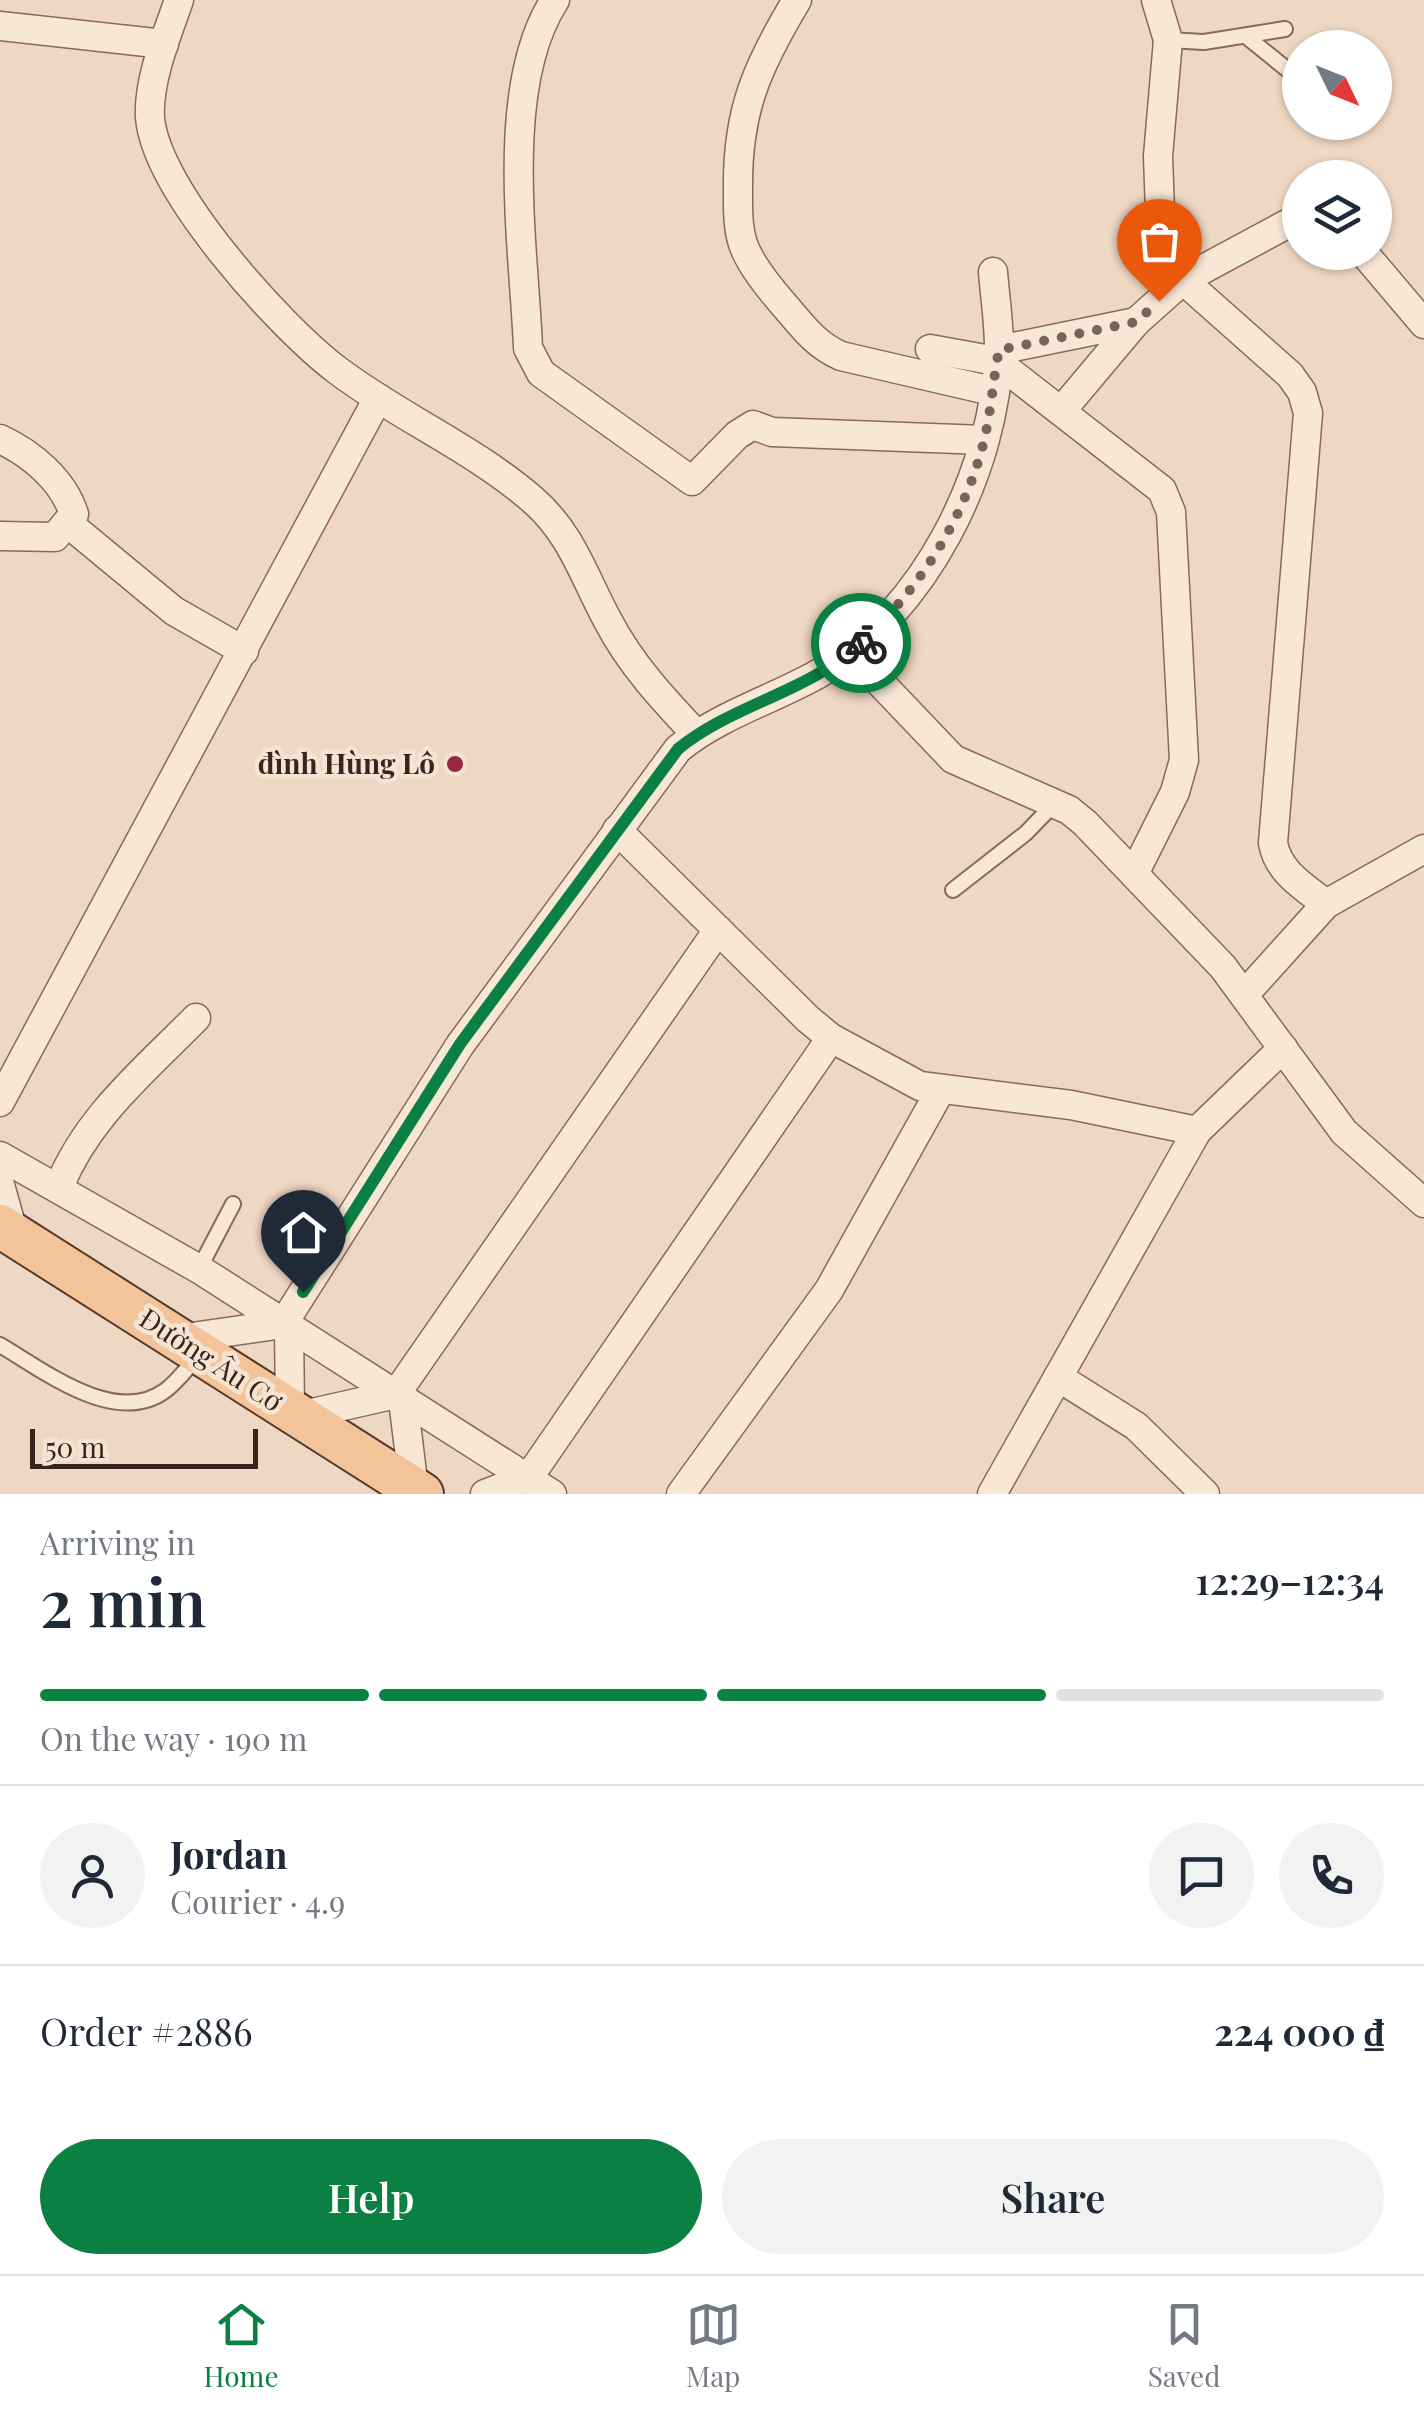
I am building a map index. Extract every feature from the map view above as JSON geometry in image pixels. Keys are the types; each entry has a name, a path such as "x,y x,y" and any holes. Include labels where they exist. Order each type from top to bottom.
{"main road":[{"name":"Đường Âu Cơ","path":"7,1230 418,1492"}],"street":[{"path":"179,0 164,44 150,112 152,132 176,192 275,309 333,367 475,456 534,501 573,544 607,620 640,674 696,734"},
{"path":"555,0 529,65 520,137 528,348 542,373 692,481 737,435 753,425 772,432 984,440"},
{"path":"797,0 765,52 746,102 737,152 738,215 745,249 779,299 820,348 992,391"},
{"path":"1156,0 1168,40 1158,156 1161,240 1183,280 1290,375 1308,413 1273,844 1285,870 1326,904"},
{"path":"0,26 164,44"},
{"path":"1062,410 1136,322 1183,280 1282,226"},
{"path":"1379,270 1424,324"},
{"path":"400,1397 295,1413 286,1325 460,1044 661,770 696,734 818,674 851,652 924,571 961,512 984,440 998,356 993,272"},
{"path":"930,349 998,356 1136,322"},
{"path":"998,356 1162,490 1171,512 1184,760 1175,792 1134,874"},
{"path":"0,1102 378,398"},
{"path":"0,439 58,482 74,514 70,525 55,537 0,536"},
{"path":"70,525 174,610 244,650"},
{"path":"851,652 952,760 1054,803 1085,823 1223,967 1344,1132 1424,1203"},
{"path":"617,830 831,1038 920,1086 1071,1105 1197,1131"},
{"path":"1244,996 1326,904 1424,849"},
{"path":"418,1492 400,1397 718,930"},
{"path":"59,1187 76,1146 94,1121 196,1018"},
{"path":"485,1494 529,1477 831,1038"},
{"path":"992,1494 1197,1131 1282,1048"},
{"path":"682,1494 829,1290 940,1091"},
{"path":"0,1156 199,1269 552,1494"},
{"path":"0,1185 7,1230"},
{"path":"190,1346 286,1325"},
{"path":"1058,1376 1136,1426 1205,1494"}],"lane":[{"path":"1168,40 1204,42 1286,29"},
{"path":"1247,37 1282,65"},
{"path":"953,890 1026,832 1054,803"},
{"path":"199,1269 233,1204"},
{"path":"0,1346 77,1388 117,1403 147,1400 164,1392 190,1346"}],"way so far":[{"path":"861,643 924,571 961,512 984,440 999,350 1136,322 1159,301"}],"place":[{"name":"đình Hùng Lô","path":"455,764"}],"route":[{"path":"303,1292 460,1044 678,749 696,734 818,674 861,643"}]}
